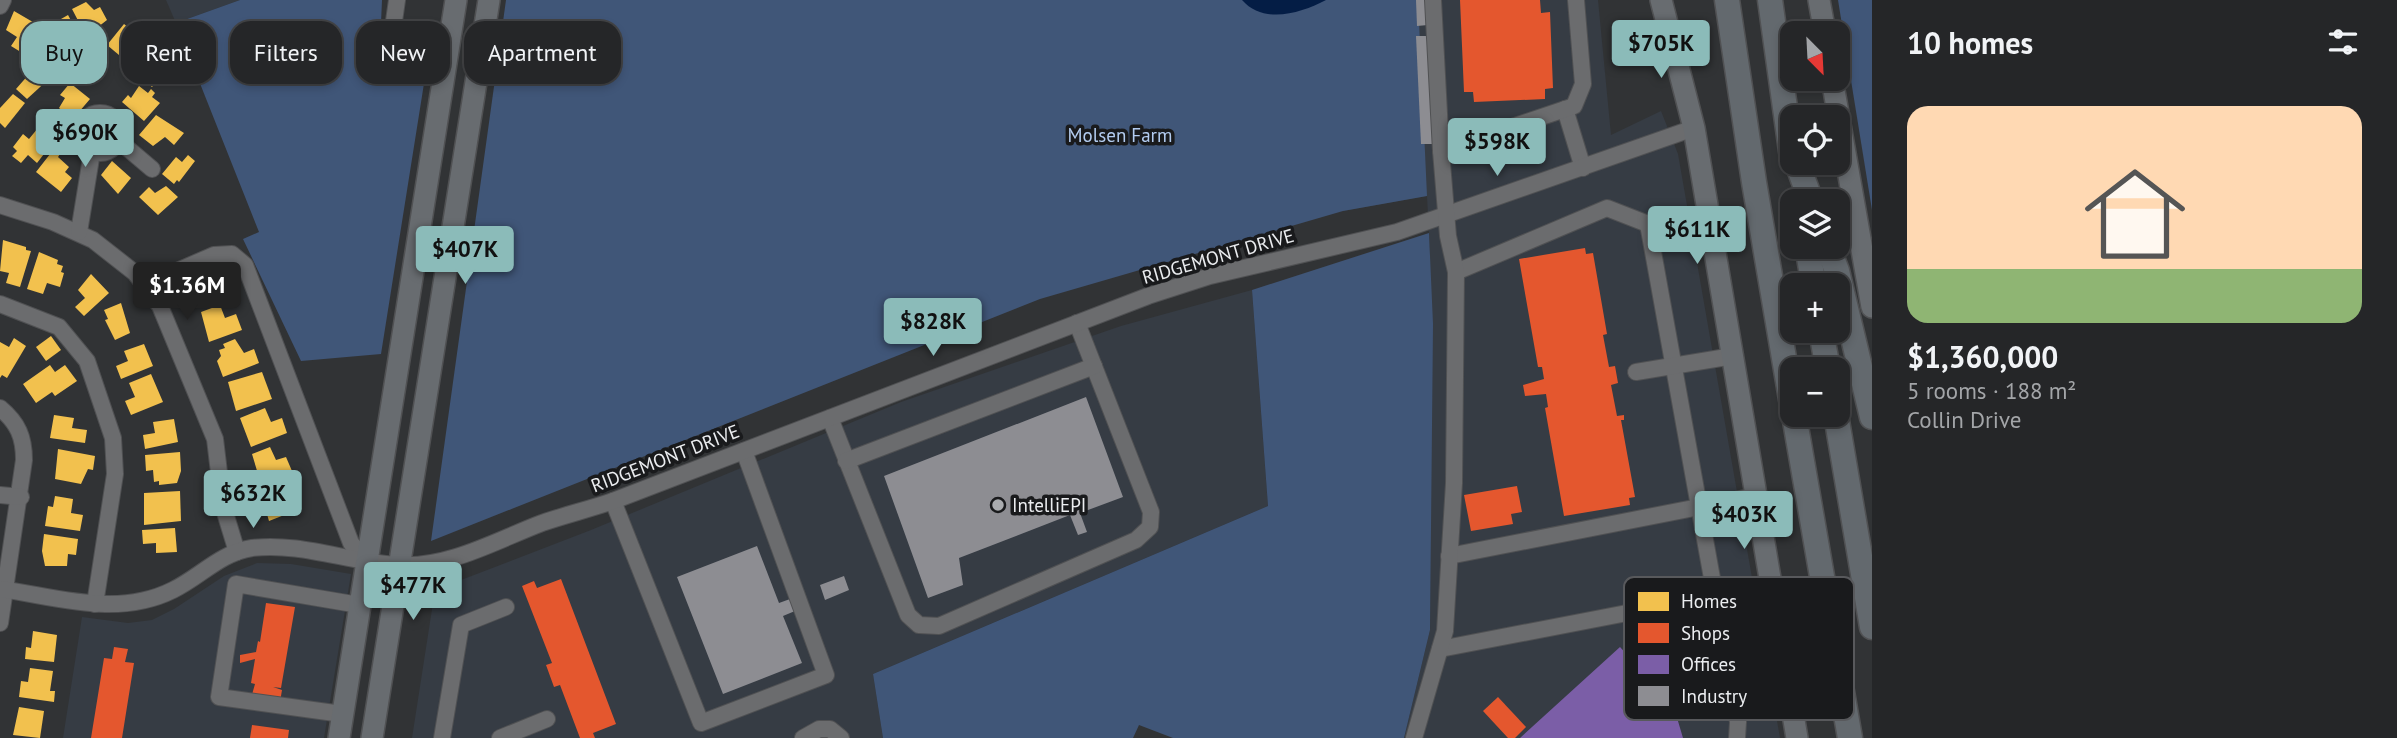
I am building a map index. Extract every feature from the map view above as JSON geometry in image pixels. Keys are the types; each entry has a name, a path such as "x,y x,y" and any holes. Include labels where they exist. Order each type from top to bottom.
{"highway":[{"path":"1727,0 1784,357"},
{"path":"1770,0 1785,105"},
{"path":"1832,259 1872,417"},
{"path":"1796,427 1822,577"},
{"path":"1838,427 1872,627"},
{"path":"1847,720 1850,738"}],"main road":[{"path":"450,35 456,0"},
{"path":"372,738 489,0"},
{"path":"1661,0 1694,128 1770,577"},
{"path":"1819,0 1823,21"},
{"path":"339,738 442,84"},
{"path":"1834,91 1872,307"},
{"path":"1794,720 1797,738"}],"street":[{"path":"0,6 2,0"},
{"path":"394,21 397,0"},
{"path":"1414,738 1446,631 1454,483 1456,272 1441,151 1433,0"},
{"path":"1441,151 1574,106 1583,84 1576,0"},
{"path":"1565,109 1583,168"},
{"path":"100,112 114,118 119,125 119,141 108,152 92,152 80,141 80,125 92,114 100,112"},
{"name":"RIDGEMONT DRIVE","path":"3,589 113,606 144,601 173,590 217,561 237,552 280,547 366,562 401,565 451,559 545,522 613,501 1077,323 1210,276 1397,232 1694,128"},
{"path":"119,141 152,169"},
{"path":"79,233 92,152"},
{"path":"0,205 79,233 110,251 145,285 160,306 211,424 219,455 222,506 237,552"},
{"path":"1456,272 1607,208 1648,224 1712,577"},
{"path":"145,285 214,255 232,254 245,265 351,543 366,562"},
{"path":"0,304 59,327 88,361 113,438 115,474 95,604"},
{"path":"830,418 908,615 919,625 939,626 1136,540 1150,527 1151,512 1077,323"},
{"path":"1636,372 1733,356"},
{"path":"846,460 1094,366"},
{"path":"0,408 12,418 24,444 21,497 3,589 0,623"},
{"path":"613,501 701,723 826,674 744,451"},
{"path":"0,495 21,497"},
{"path":"1449,556 1755,496"},
{"path":"342,714 219,697 236,584 359,606"},
{"path":"442,738 461,625 506,607"},
{"path":"1440,649 1624,614"},
{"path":"500,738 547,719"},
{"path":"1737,738 1738,720"},
{"path":"803,738 819,729 830,729 841,738"}],"shaded area":[{"path":"166,0 240,0 182,21 175,21"},
{"path":"1242,0 1326,0 1294,12 1272,14 1251,8"},
{"path":"1338,0 1598,0 1611,135 1661,111 1678,154 1752,577 1624,577 1624,720 1777,720 1780,738 1404,738 1430,630 1431,465 1297,738 1430,253 1427,196 1343,211"},
{"path":"1252,290 1268,506 873,674 883,738 412,738 435,590 591,530 901,402 1121,326"},
{"path":"257,563 291,564 351,574 324,738 63,738 82,617 128,623 152,620 224,576"}],"green space":[{"path":"240,0 382,0 381,21 356,21 356,84 424,84 381,354 301,361 243,239 259,232 200,84 216,84 216,21 182,21"},
{"name":"Molsen Farm","path":"506,0 1418,0 1427,196 1343,211 1040,299 431,541 494,84 621,84 621,21 503,21"},
{"path":"1838,0 1872,0 1872,210 1850,74 1850,21 1841,21"},
{"path":"1429,233 1433,324 1430,630 1404,738 1173,738 1139,725 1133,738 883,738 873,674 1268,506 1252,290"}],"building: Homes":[{"path":"86,2 94,10 100,7 107,20 78,21 72,9"},
{"path":"14,11 31,21 21,21 21,52 11,46 17,37 6,30"},
{"path":"68,15 71,21 58,21"},
{"path":"121,28 121,57 107,45"},
{"path":"21,83 43,84 27,99 16,89"},
{"path":"71,84 90,99 73,119 59,108 65,98 60,95"},
{"path":"139,86 148,93 151,89 155,93 152,97 160,103 144,121 122,102 128,95 131,98"},
{"path":"13,94 25,103 5,128 0,123 0,108"},
{"path":"156,115 184,133 174,145 165,137 153,146 139,135"},
{"path":"38,128 54,141 37,163 28,155 21,163 12,156 17,151 13,147 23,134 29,139"},
{"path":"54,149 69,167 65,172 72,178 61,192 36,172"},
{"path":"188,155 195,161 179,182 177,180 174,184 162,174 176,157 182,162"},
{"path":"112,161 131,178 118,194 101,175"},
{"path":"166,186 178,197 158,215 139,197 149,187 155,193"},
{"path":"3,240 31,251 20,287 6,283 9,273 0,271"},
{"path":"39,252 58,260 57,264 63,266 61,272 64,273 60,287 47,283 43,294 27,289"},
{"path":"91,274 109,293 84,316 75,307 85,298 78,290"},
{"path":"205,276 209,286 221,282 227,296 196,308 187,283"},
{"path":"121,303 130,333 115,340 105,320 108,319 104,310"},
{"path":"220,305 225,318 236,314 242,330 209,342 201,312"},
{"path":"51,336 61,350 46,361 36,347"},
{"path":"14,338 26,346 7,378 2,375 0,378 0,342 9,347"},
{"path":"235,339 244,353 254,349 259,363 223,377 217,361 221,356 219,350 225,348 223,344"},
{"path":"144,344 153,366 121,379 116,366 128,361 124,351"},
{"path":"50,365 55,372 65,365 77,381 55,396 52,392 36,403 23,384"},
{"path":"262,372 272,399 236,411 228,382"},
{"path":"151,374 163,402 131,415 125,401 135,397 129,383"},
{"path":"265,408 271,422 282,418 287,433 251,447 240,418"},
{"path":"54,415 74,418 72,428 87,430 85,443 50,438"},
{"path":"174,419 178,442 145,449 143,435 155,433 153,422"},
{"path":"270,447 276,460 286,457 292,471 261,484 252,454"},
{"path":"58,449 95,456 93,470 88,469 81,484 55,479"},
{"path":"180,452 181,471 177,483 159,485 159,481 154,482 153,470 146,471 145,455"},
{"path":"294,477 299,491 291,494 297,510 269,521 260,490"},
{"path":"180,491 181,521 144,525 144,493"},
{"path":"55,496 73,499 71,513 83,515 80,531 45,526 48,506 53,507"},
{"path":"175,528 177,552 156,553 156,543 143,544 142,530"},
{"path":"44,534 78,539 76,555 68,554 67,566 45,566 42,551"},
{"path":"33,631 57,635 54,662 25,659 26,647 31,648"},
{"path":"30,668 53,671 50,691 55,691 54,702 19,697 21,681 28,682"},
{"path":"19,707 44,711 40,738 13,735"}],"building: Shops":[{"path":"1460,0 1540,0 1541,13 1550,12 1553,88 1545,89 1545,99 1474,102 1473,92 1464,92"},
{"path":"1585,248 1586,254 1593,253 1607,334 1603,335 1609,367 1615,366 1618,383 1611,385 1617,416 1624,415 1624,420 1621,420 1635,497 1629,498 1630,505 1564,516 1545,408 1548,407 1546,394 1525,396 1523,385 1544,379 1542,367 1538,367 1519,259"},
{"path":"1517,486 1522,512 1511,514 1513,524 1471,531 1464,495"},
{"path":"561,579 616,724 593,733 595,738 580,738 560,685 554,687 546,665 552,663 522,586 534,581 537,588"},
{"path":"266,603 295,607 281,688 273,687 282,690 280,702 251,698 255,684 251,683 255,659 240,663 240,655 256,652"},
{"path":"114,647 128,649 125,662 134,663 122,738 91,738 104,658 112,659"},
{"path":"1498,697 1526,727 1515,738 1508,738 1483,711"},
{"path":"252,725 289,730 288,738 250,738"}],"building: Offices":[{"path":"1620,647 1624,651 1624,720 1678,720 1683,738 1520,738"}],"building: Industry":[{"path":"1416,0 1427,0 1428,25 1417,26"},
{"path":"1416,36 1428,36 1433,144 1421,144"},
{"name":"IntelliEPI","path":"1086,397 1123,497 1080,513 1087,532 1078,535 1070,515 959,558 963,585 928,598 884,476"},
{"path":"757,546 779,603 790,599 795,611 783,616 802,663 723,694 677,577"},
{"path":"844,576 849,590 825,600 820,585"}],"place":[{"name":"IntelliEPI","path":"998,505"}]}
